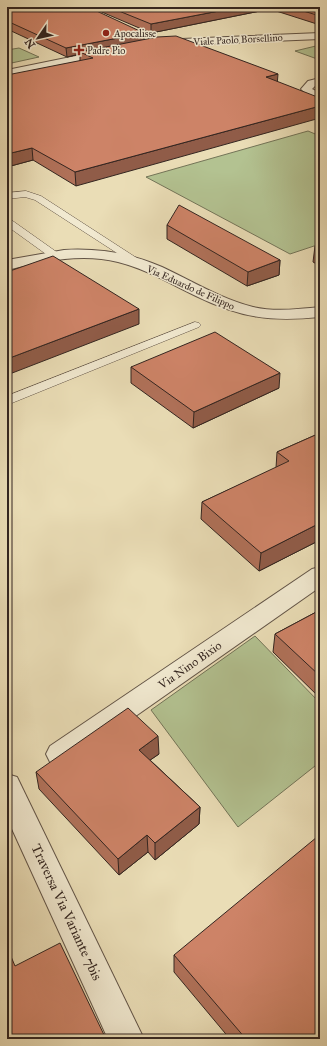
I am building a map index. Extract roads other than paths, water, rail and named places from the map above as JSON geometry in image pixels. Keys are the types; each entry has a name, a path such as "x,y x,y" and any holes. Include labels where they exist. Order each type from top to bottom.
{"street":[{"name":"Viale Paolo Borsellino","path":"152,41 320,36"},
{"path":"7,73 123,49"},
{"path":"320,81 312,83 306,89 312,94 320,96"},
{"name":"Via Eduardo de Filippo","path":"7,265 54,255 86,253 122,258 141,264 223,302 254,312 288,315 320,312"},
{"name":"Via Nino Bixio","path":"60,754 320,575"},
{"name":"Traversa Via Variante 7bis","path":"7,786 126,1039"}],"lane":[{"path":"7,196 26,194 38,198 141,264"},
{"path":"7,221 54,255"},
{"path":"7,401 195,325"}],"place":[{"name":"Apocalisse","path":"106,33"},
{"name":"Padre Pio","path":"79,50"}]}
